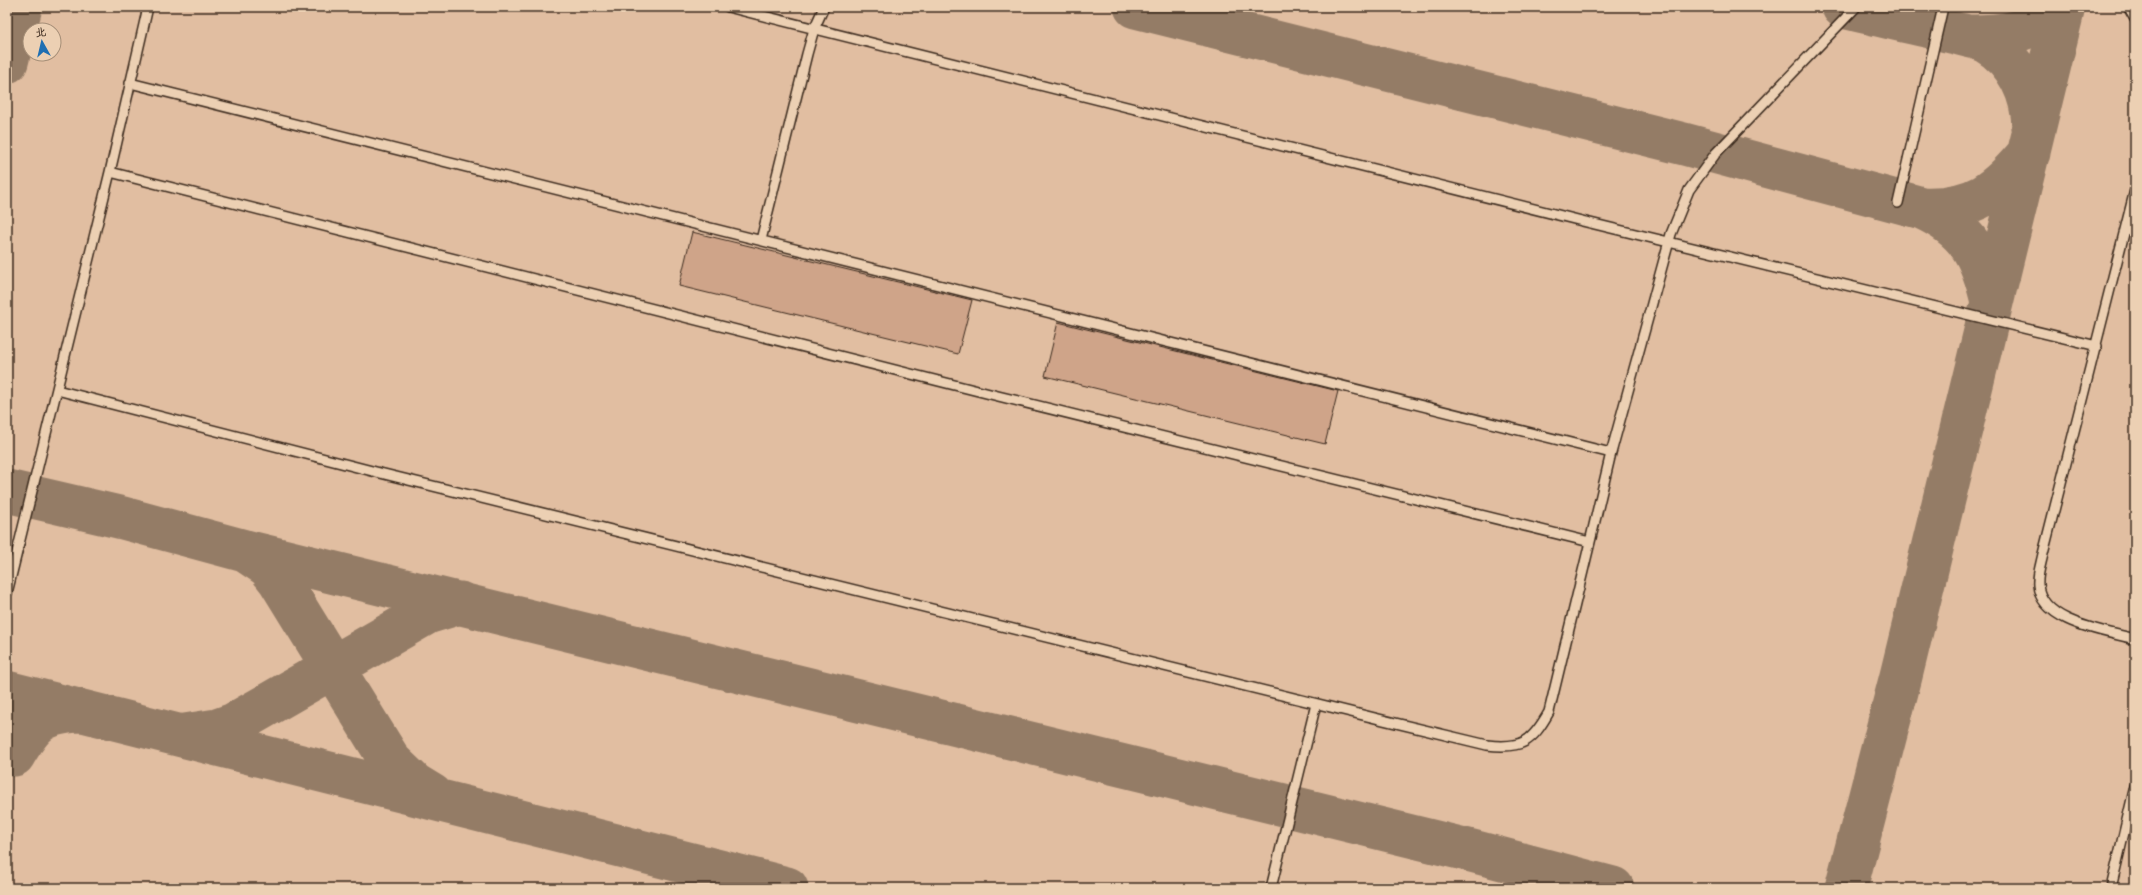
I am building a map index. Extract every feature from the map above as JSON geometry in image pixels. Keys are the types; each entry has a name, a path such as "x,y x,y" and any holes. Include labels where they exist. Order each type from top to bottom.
{"lane":[{"path":"7,593 110,172 148,7"},
{"path":"728,7 1668,242 2097,346"},
{"path":"761,240 814,29 824,7"},
{"path":"57,390 571,520 1316,704 1487,745 1505,747 1526,742 1537,733 1549,712 1611,453 1668,242 1689,190 1716,153 1856,7"},
{"path":"1898,203 1943,7"},
{"path":"2128,7 2135,19"},
{"path":"130,83 1611,453"},
{"path":"110,172 1014,400 1590,542"},
{"path":"2135,190 2097,346 2043,554 2038,584 2042,598 2048,606 2063,618 2135,639"},
{"path":"1271,888 1316,704"},
{"path":"2110,888 2134,797 2135,786"}],"shaded area":[{"path":"7,7 2135,7 2135,888 7,888"}],"building":[{"path":"692,232 972,300 958,354 679,286"},
{"path":"1058,322 1338,391 1325,444 1045,376"}],"taxiway":[{"path":"7,62 21,7"},
{"path":"1135,7 1684,144 1922,208 1956,206 1983,196 2006,178 2029,153"},
{"path":"1843,7 1969,36 1986,42 2006,58 2021,80 2030,104 2033,129"},
{"path":"1968,36 2014,32 2034,23 2053,7"},
{"path":"1846,888 1901,676 2064,7"},
{"path":"1922,208 1951,225 1970,245 1983,270 1992,302"},
{"path":"7,491 123,518 245,551 1472,851 1613,888"},
{"path":"247,552 268,566 279,580 391,762 414,784 432,795"},
{"path":"185,735 217,730 234,724 427,613 460,603"},
{"path":"7,692 787,888"},
{"path":"7,716 14,755 33,728 47,717 56,714 80,711"}]}
